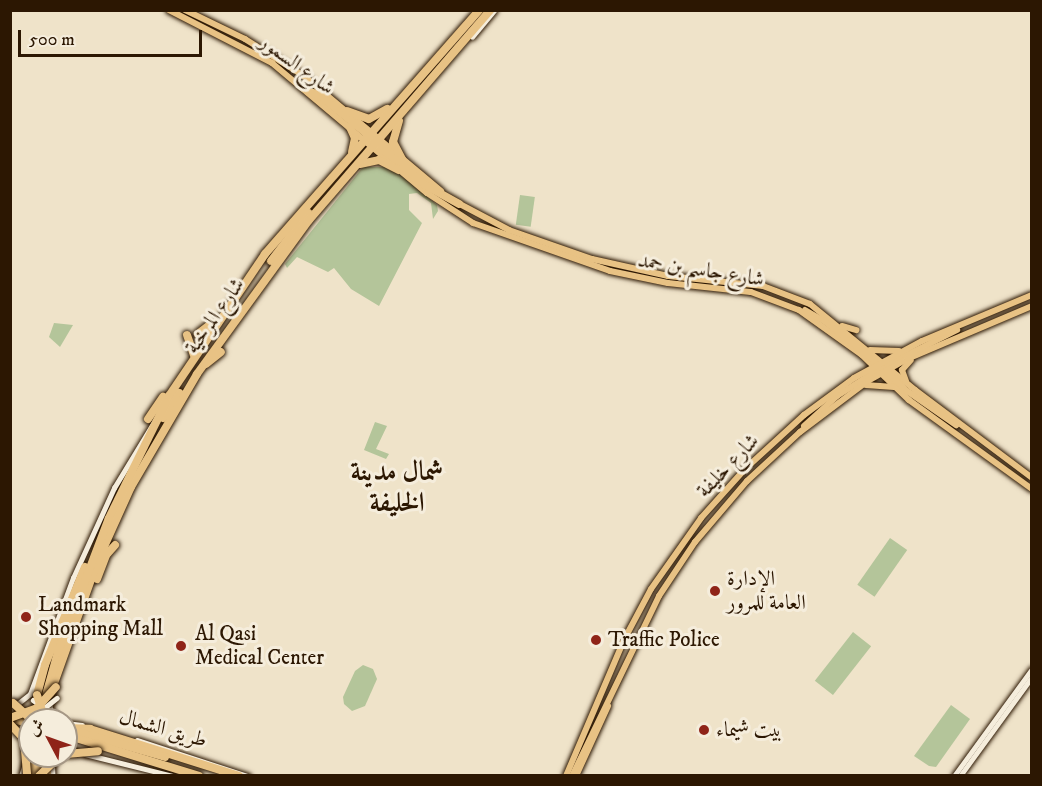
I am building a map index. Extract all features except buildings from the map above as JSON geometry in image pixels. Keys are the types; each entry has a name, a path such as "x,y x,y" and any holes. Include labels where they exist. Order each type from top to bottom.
{"highway":[{"name":"شارع المرخية","path":"48,708 70,638 168,420 197,374 217,350 248,299 353,168 403,97 479,10"},
{"name":"شارع المرخية","path":"42,708 80,593 104,532 158,415 206,339 294,220 343,166 405,110 491,12"},
{"path":"248,299 258,278 292,232 434,67 437,58"},
{"path":"309,92 318,94 425,184 459,204"},
{"path":"347,111 375,117 403,97"},
{"path":"403,161 393,135 405,110"},
{"path":"343,166 354,146 350,127"},
{"path":"353,168 379,160 399,170"},
{"path":"217,350 212,338 294,220"},
{"path":"198,334 232,301"},
{"path":"10,718 37,708 56,687 107,554 134,492 133,476 192,361 195,347 187,335"},
{"path":"171,404 209,346 206,339"},
{"path":"148,419 183,367 192,361"},
{"path":"39,708 34,695 77,583 104,532"},
{"path":"107,554 115,545"},
{"path":"54,641 69,589"},
{"path":"10,710 27,709 38,701 80,593"},
{"path":"10,724 24,739 23,775"},
{"name":"طريق الشمال","path":"78,734 97,743 196,774"},
{"path":"78,739 214,768 239,776"},
{"name":"طريق الشمال","path":"78,739 227,776"},
{"path":"78,750 97,743 196,774"}],"main road":[{"name":"شارع السمور","path":"169,10 272,63 350,127 372,139"},
{"name":"شارع السمور","path":"185,10 265,50 347,111 372,139"},
{"path":"260,61 272,63"},
{"name":"شارع جاسم بن حمد","path":"372,139 459,204 509,230 592,259 657,274 774,290 810,304 870,350 896,388 1032,489"},
{"name":"شارع جاسم بن حمد","path":"372,139 399,170 456,213 510,239 610,271 668,283 751,292 795,308 915,390 1032,477"},
{"name":"شارع خليفة","path":"572,776 659,596 695,542 747,481 800,432 860,387 904,350 1032,294"},
{"name":"شارع خليفة","path":"566,776 633,621 693,528 756,458 827,397 854,378 921,353 1032,306"},
{"path":"795,308 820,317 918,399 985,442"},
{"path":"800,432 820,409 882,367 968,322"},
{"path":"837,323 856,330"},
{"path":"850,347 863,363 854,378"},
{"path":"870,350 904,350"},
{"path":"915,390 902,372 921,353"},
{"path":"860,387 878,383 896,388"},
{"path":"817,400 827,397"},
{"path":"910,406 928,413"},
{"name":"شارع المرخية","path":"34,695 69,589 114,488 158,415"},
{"path":"959,435 963,445"},
{"path":"972,452 983,453"},
{"path":"680,540 693,528"},
{"name":"شارع المرخية","path":"50,708 70,638"},
{"path":"954,776 1032,669"},
{"path":"960,776 1032,678"},
{"path":"576,776 615,683"},
{"path":"10,703 21,704 34,695 45,708 57,698"},
{"path":"988,728 992,717"},
{"name":"طريق الشمال","path":"78,726 192,757 248,776"},
{"path":"78,750 140,768"},
{"path":"78,757 140,768"},
{"path":"192,757 214,768"},
{"name":"طريق الشمال","path":"140,768 173,776"}],"green space":[{"path":"363,167 391,167 437,205 438,211 433,219 431,203 417,193 409,194 409,210 422,223 379,306 351,289 334,268 328,272 297,257 287,268 285,264"},
{"path":"520,195 535,197 531,227 516,225"},
{"path":"54,323 73,325 60,347 49,337"},
{"path":"375,422 387,426 376,449 389,454 386,459 364,450"},
{"path":"890,538 907,550 875,597 857,585"},
{"path":"853,632 871,646 833,695 815,681"},
{"path":"363,665 373,669 377,679 365,706 352,711 344,704 343,697 355,671"},
{"path":"951,705 970,719 936,767 929,766 914,756"}],"place":[{"name":"الإدارة العامة للمرور","path":"715,591"},
{"name":"Landmark Shopping Mall","path":"26,617"},
{"name":"Traffic Police","path":"596,640"},
{"name":"Al Qasi Medical Center","path":"181,646"},
{"name":"بيت شيماء","path":"704,730"}],"district":[{"name":"شمال مدينة الخليفة","path":"397,488"}]}
